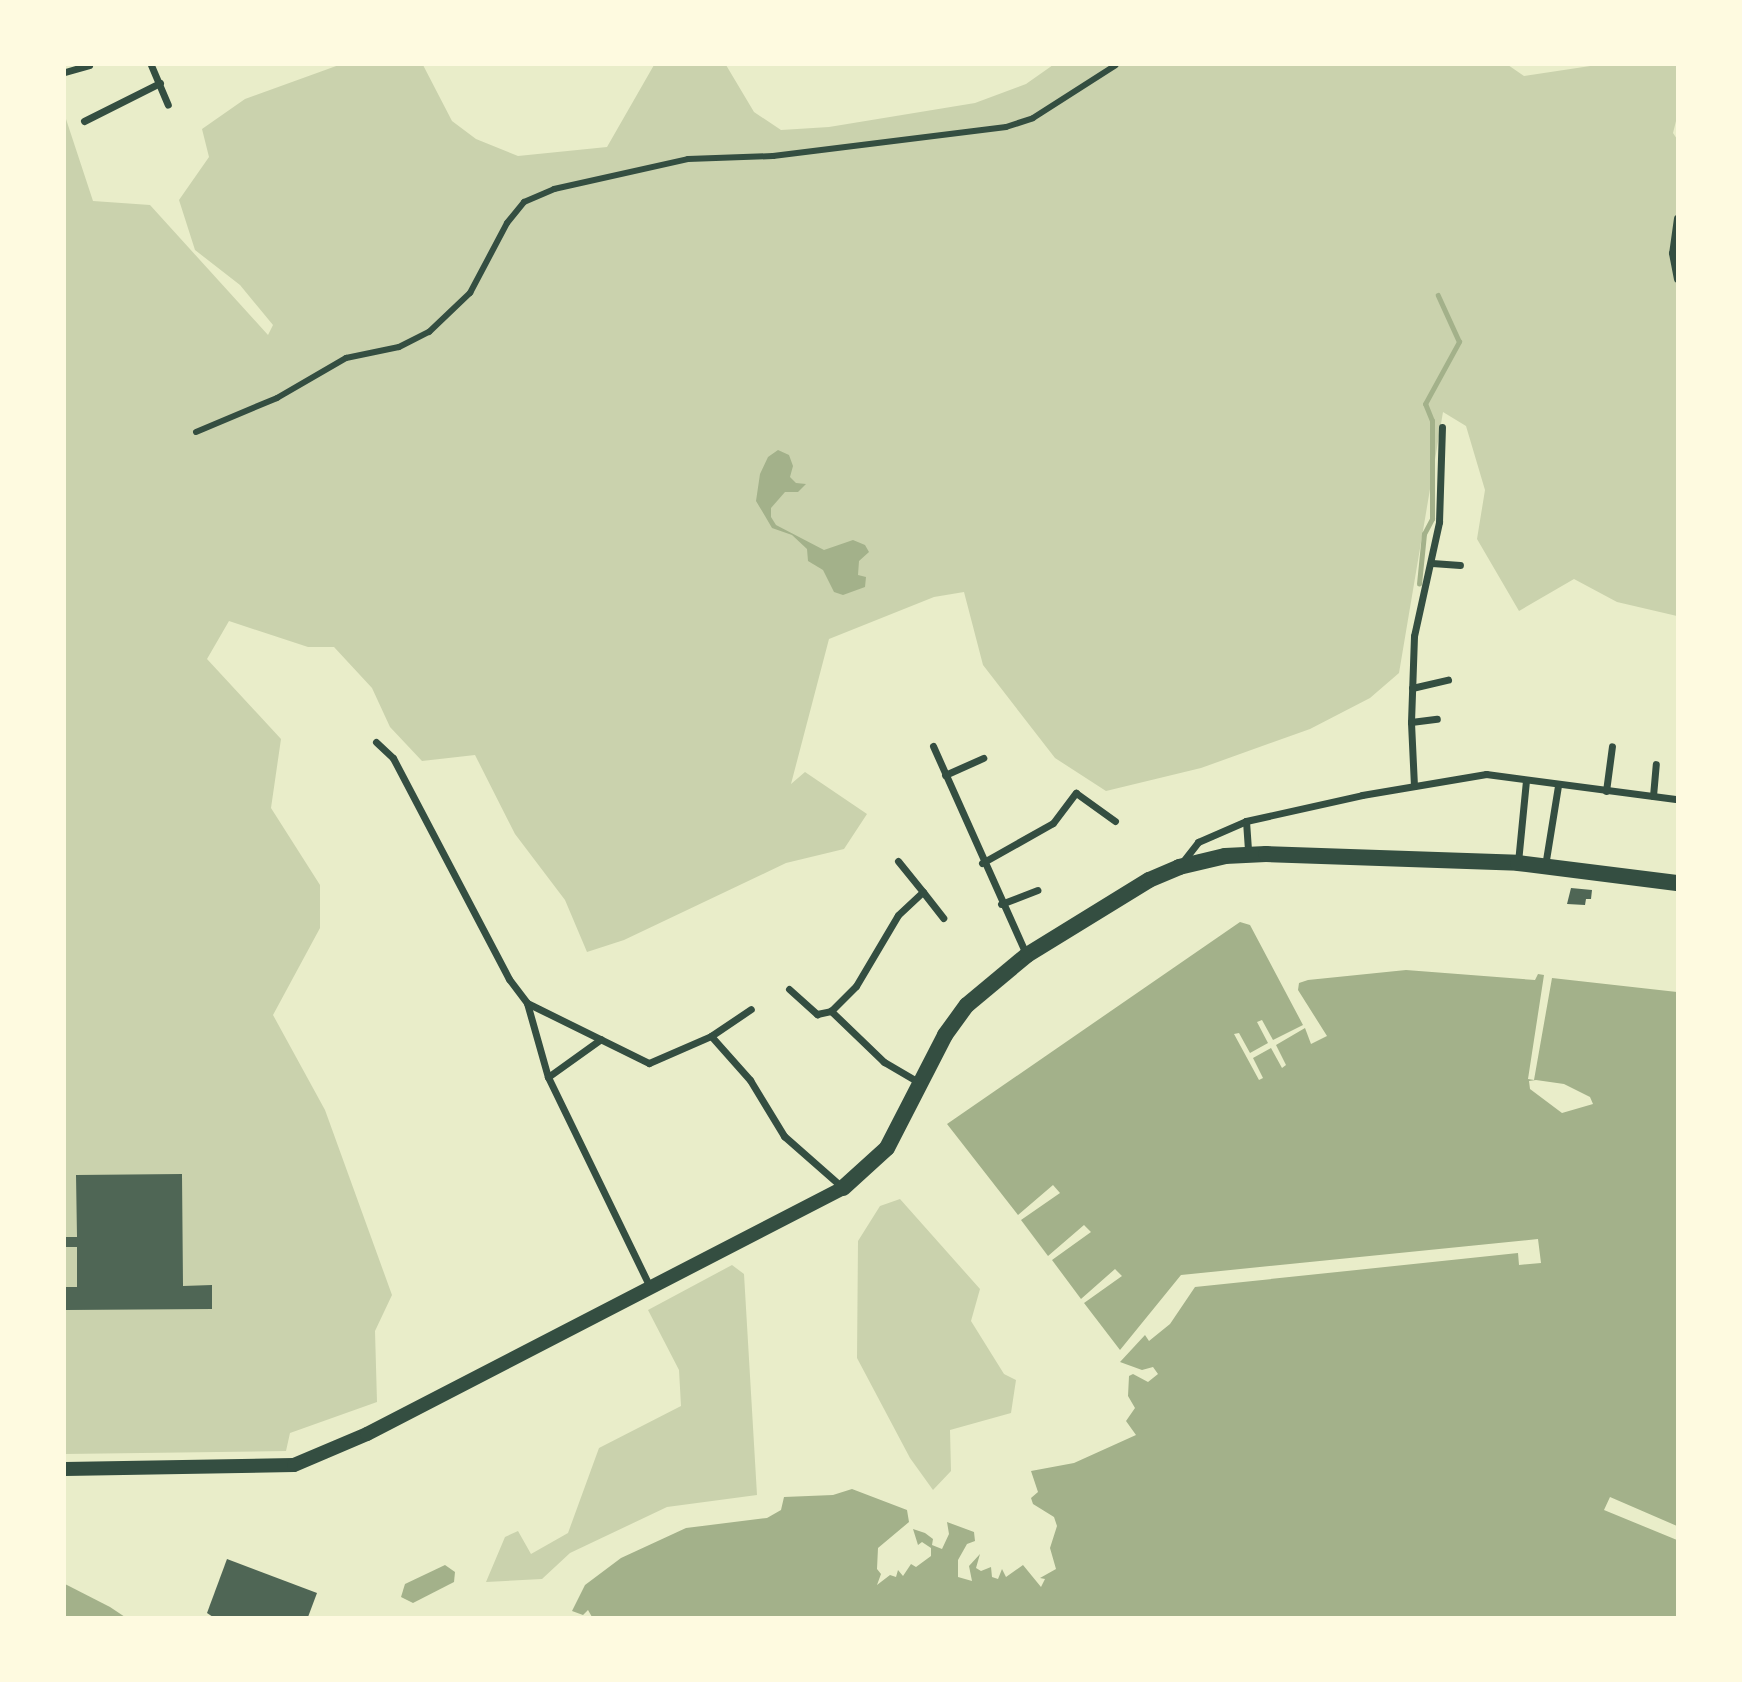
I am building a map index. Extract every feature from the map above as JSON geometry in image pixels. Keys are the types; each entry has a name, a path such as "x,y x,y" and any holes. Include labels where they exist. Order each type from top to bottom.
{"highway":[{"path":"843,1188 887,1148 967,1005 1027,955 1149,880 1179,867 1248,853 1518,863 1677,883"}],"main road":[{"path":"65,1469 294,1465 367,1434 843,1188"}],"street":[{"path":"65,72 89,65"},
{"path":"151,65 167,105"},
{"path":"196,432 277,398 346,358 399,347 429,332 470,293 507,223 524,202 554,189 688,159 773,156 1006,127 1033,118 1116,65"},
{"path":"84,121 160,83"},
{"path":"1677,218 1672,253 1677,279"},
{"path":"1415,786 1410,722 1414,636 1432,563 1438,522 1442,427"},
{"path":"1432,563 1460,565"},
{"path":"1412,688 1448,680"},
{"path":"1410,722 1437,719"},
{"path":"376,742 393,758 509,979 527,1003 548,1077 647,1281"},
{"path":"933,746 982,863 1027,955"},
{"path":"1606,791 1612,746"},
{"path":"945,775 983,758"},
{"path":"1653,796 1656,764"},
{"path":"1179,867 1198,842 1246,821 1486,774 1558,786 1677,799"},
{"path":"1518,863 1527,780"},
{"path":"1545,866 1558,786"},
{"path":"982,863 1053,823 1076,793 1115,821"},
{"path":"1246,821 1248,853"},
{"path":"898,861 943,918"},
{"path":"1001,904 1037,890"},
{"path":"789,989 817,1014 831,1011 856,986 898,915 923,892"},
{"path":"527,1003 649,1063 711,1036 751,1009"},
{"path":"831,1011 884,1062 921,1083"},
{"path":"711,1036 750,1080 784,1136 843,1188"},
{"path":"548,1077 601,1039"}],"shaded area":[{"path":"339,65 423,65 452,121 476,139 518,156 607,147 654,65 726,65 754,112 781,130 829,127 975,103 1026,84 1053,65 1508,65 1524,76 1597,65 1677,65 1677,117 1673,133 1677,139 1677,616 1617,602 1574,579 1519,611 1477,539 1485,490 1466,426 1443,412 1399,673 1370,698 1310,729 1201,768 1106,791 1055,758 983,665 964,592 934,597 829,639 791,784 805,772 867,814 844,849 786,863 624,940 587,952 565,900 515,834 475,755 422,761 390,727 372,688 334,647 308,647 229,621 207,659 281,739 271,808 320,885 320,928 273,1015 325,1110 392,1295 375,1331 377,1402 290,1433 286,1451 65,1454 65,116 93,201 150,205 268,335 273,325 240,285 195,250 179,200 209,157 202,129 245,99"},
{"path":"778,450 789,455 793,466 790,477 796,483 806,484 798,492 785,492 771,508 771,517 776,525 824,550 853,540 865,545 869,552 859,561 858,575 866,577 865,587 843,595 834,592 823,570 808,561 807,549 792,535 772,528 756,501 760,474 768,457"},
{"path":"1240,922 1250,925 1303,1025 1273,1040 1262,1020 1257,1022 1268,1043 1250,1053 1239,1033 1234,1034 1259,1080 1263,1078 1253,1058 1271,1048 1282,1068 1286,1065 1276,1045 1305,1028 1311,1044 1327,1036 1298,990 1299,983 1308,980 1406,970 1535,980 1538,974 1544,975 1528,1079 1534,1080 1552,978 1677,992 1677,1526 1610,1497 1604,1510 1677,1540 1677,1617 592,1617 588,1610 583,1615 572,1611 585,1585 621,1558 686,1528 767,1518 781,1510 784,1497 833,1495 852,1489 907,1510 909,1522 878,1548 877,1569 881,1574 877,1585 890,1575 896,1577 898,1570 903,1576 911,1564 916,1567 931,1556 931,1548 922,1542 918,1545 913,1529 925,1533 933,1539 932,1545 942,1549 949,1534 947,1522 974,1532 975,1541 967,1544 958,1560 958,1577 972,1581 969,1566 980,1554 976,1568 981,1571 991,1567 992,1577 998,1579 1002,1569 1006,1577 1023,1565 1041,1587 1045,1579 1040,1578 1056,1569 1050,1548 1057,1526 1054,1517 1033,1504 1031,1498 1038,1492 1031,1471 1074,1463 1136,1435 1126,1421 1135,1408 1128,1396 1129,1376 1133,1374 1148,1382 1158,1374 1153,1367 1142,1370 1120,1362 1145,1335 1149,1341 1170,1324 1195,1287 1518,1253 1519,1265 1541,1263 1538,1239 1181,1275 1120,1350 1084,1303 1122,1276 1115,1269 1081,1299 1052,1260 1091,1232 1084,1225 1048,1256 1021,1220 1060,1193 1053,1185 1018,1215 947,1124","holes":["1529,1081 1564,1084 1590,1097 1593,1104 1562,1113 1530,1089"]},
{"path":"900,1199 980,1289 971,1321 1004,1374 1016,1380 1011,1413 950,1430 951,1471 933,1490 910,1458 857,1358 858,1241 880,1206"},
{"path":"732,1265 744,1274 757,1495 667,1507 570,1553 542,1579 486,1582 505,1537 518,1531 531,1554 568,1533 599,1448 681,1406 679,1370 648,1310"},
{"path":"445,1565 455,1572 454,1582 413,1603 401,1597 405,1584"},
{"path":"65,1584 110,1607 125,1617 65,1617"}],"building":[{"path":"1571,888 1592,890 1591,899 1586,899 1585,905 1567,904"},
{"path":"182,1174 183,1286 212,1285 212,1309 65,1310 65,1287 77,1287 77,1247 65,1247 65,1237 77,1237 76,1175"},
{"path":"227,1559 317,1593 308,1617 213,1617 207,1613"}],"waterway":[{"path":"1419,584 1424,534 1432,519 1432,421 1425,404 1459,342 1438,296"}]}
